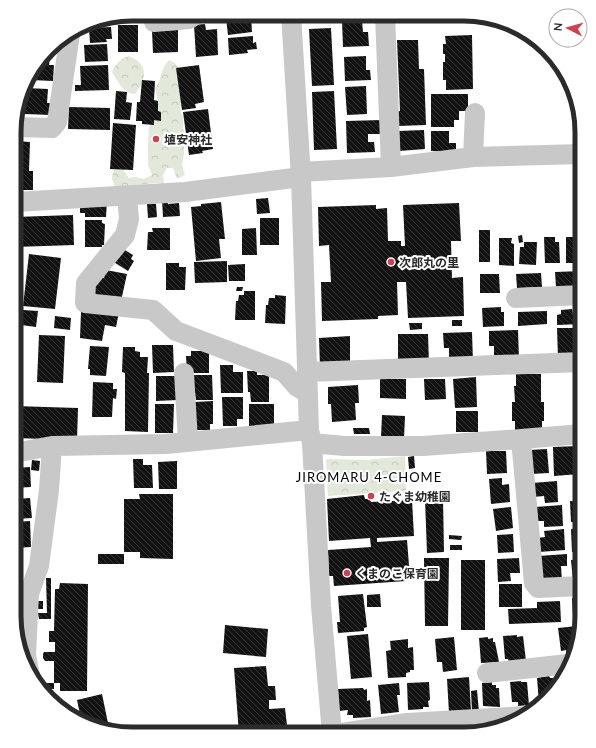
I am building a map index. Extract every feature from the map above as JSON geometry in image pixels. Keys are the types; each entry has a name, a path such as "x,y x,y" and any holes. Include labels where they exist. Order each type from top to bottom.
{"street":[{"path":"154,22 166,21"},
{"path":"291,21 300,174 310,437 322,606 333,727"},
{"path":"385,21 391,167"},
{"path":"21,127 52,128 58,122 69,41"},
{"path":"473,157 475,113"},
{"path":"21,202 185,192 300,174 391,167 473,157 575,154"},
{"path":"127,196 129,219 126,235 86,283 85,303 153,310 176,331 284,372 297,388 308,393"},
{"path":"516,298 575,294"},
{"path":"307,372 575,362"},
{"path":"184,373 188,441"},
{"path":"21,452 52,446 166,444 188,441 310,437 344,446 423,446 575,435"},
{"path":"522,439 534,583 538,588 575,586"},
{"path":"26,649 29,594 39,566 49,490 52,446"},
{"path":"487,673 564,664"},
{"path":"380,727 407,723 511,717"}],"green space":[{"path":"129,56 140,63 144,72 142,83 135,94 127,92 112,72 115,66 123,58"},
{"path":"169,60 175,63 179,69 178,79 182,88 180,107 183,117 184,153 182,166 185,175 177,179 173,168 167,168 163,175 164,184 156,183 115,187 112,179 114,168 119,164 129,178 135,177 144,179 152,175 148,165 149,127 152,123 158,101 155,88 164,67"},
{"path":"405,456 406,491 328,496 326,459 367,460"}],"building":[{"path":"226,21 251,21 252,32 228,35"},
{"path":"342,21 362,21 363,32 368,32 369,46 343,47"},
{"path":"205,24 206,30 217,29 218,55 196,57 194,25"},
{"path":"118,25 138,25 138,52 118,52"},
{"path":"111,27 112,39 106,39 107,42 90,43 89,30 94,28"},
{"path":"331,28 334,85 312,86 309,29"},
{"path":"178,30 178,52 153,53 152,31"},
{"path":"472,35 473,89 446,90 446,80 443,80 443,62 445,62 445,54 443,54 443,44 446,44 445,36"},
{"path":"253,36 253,43 256,42 257,49 247,50 248,53 229,55 228,38"},
{"path":"397,40 418,40 419,69 424,69 426,125 398,126 397,111 400,111"},
{"path":"107,44 108,61 85,62 84,45"},
{"path":"366,56 366,70 370,70 371,80 345,81 344,57"},
{"path":"50,57 49,65 54,65 53,81 34,80"},
{"path":"108,65 109,90 75,91 75,85 81,85 80,66"},
{"path":"199,65 204,102 195,104 196,108 182,110 176,68"},
{"path":"142,80 155,81 154,100 158,101 158,111 161,112 161,121 154,120 154,125 142,124 142,121 136,121 137,102 140,102"},
{"path":"366,86 367,114 347,115 345,87"},
{"path":"29,88 48,89 47,103 52,103 51,115 25,114 25,101"},
{"path":"116,91 127,92 126,102 132,103 130,120 114,119"},
{"path":"334,91 337,149 314,150 312,92"},
{"path":"431,94 468,94 468,111 459,111 459,120 454,120 454,127 431,127"},
{"path":"69,107 110,108 110,130 68,129"},
{"path":"208,109 213,149 202,151 203,153 189,155 183,112"},
{"path":"382,120 382,134 368,134 368,142 374,142 375,152 347,153 346,121"},
{"path":"113,123 136,125 133,170 110,169"},
{"path":"424,130 425,149 399,151 398,131"},
{"path":"431,131 449,131 449,143 456,143 456,152 431,151"},
{"path":"21,141 30,142 29,171 33,171 33,190 21,190"},
{"path":"268,198 270,213 257,214 256,199"},
{"path":"168,199 168,204 179,203 180,216 163,217 162,200"},
{"path":"80,200 107,201 106,217 85,217 85,213 80,213"},
{"path":"221,202 225,239 219,239 221,258 196,261 191,207 201,206 201,204"},
{"name":"次郎丸の里","path":"459,203 461,241 451,241 452,278 463,277 464,316 408,318 406,282 397,282 398,315 378,316 378,319 322,321 321,282 331,282 329,245 319,246 318,207 376,205 376,209 387,208 388,241 401,241 401,246 405,246 403,205"},
{"path":"147,204 156,204 157,217 148,218"},
{"path":"73,215 74,245 21,247 21,217"},
{"path":"260,218 279,218 279,245 260,245"},
{"path":"85,220 102,220 102,223 105,224 104,245 102,245 102,247 85,247"},
{"path":"152,228 170,228 170,250 147,250 148,232 153,232"},
{"path":"256,228 257,255 242,255 242,229"},
{"path":"479,230 490,230 490,262 479,262"},
{"path":"522,235 523,242 519,243 518,236"},
{"path":"544,237 555,237 555,242 559,242 560,263 545,263"},
{"path":"566,237 575,237 575,263 566,263"},
{"path":"499,238 512,238 511,243 514,244 514,266 499,265"},
{"path":"524,242 537,242 536,265 519,264 520,247 524,247"},
{"path":"120,247 133,255 131,259 134,261 128,271 112,261"},
{"path":"29,254 61,258 55,309 23,306"},
{"path":"227,261 227,282 195,283 194,262"},
{"path":"166,263 179,263 179,267 186,267 185,290 166,290"},
{"path":"245,264 245,281 229,281 228,265"},
{"path":"106,270 127,274 121,301 92,294 99,276 104,278"},
{"path":"575,271 575,286 556,287 555,272"},
{"path":"541,273 542,287 517,288 516,274"},
{"path":"480,274 499,274 500,293 480,293"},
{"path":"237,287 243,287 242,291 236,291"},
{"path":"244,291 255,291 255,320 235,320 236,301 238,301 239,295 244,295"},
{"path":"275,295 286,296 285,324 265,323 266,305 268,305 269,298 275,298"},
{"path":"501,307 501,312 504,312 504,326 483,327 482,308"},
{"path":"572,309 573,314 575,314 575,324 557,325 557,315 561,314 561,310"},
{"path":"23,310 38,311 36,327 21,325"},
{"path":"547,311 547,324 518,326 518,312"},
{"path":"81,312 119,312 116,327 105,325 102,341 80,338"},
{"path":"55,316 71,318 70,330 54,328"},
{"path":"452,320 462,320 462,326 452,326"},
{"path":"409,323 422,323 422,329 410,330"},
{"path":"557,328 575,328 575,358 558,359"},
{"path":"518,330 519,360 494,361 494,346 489,346 489,331"},
{"path":"472,332 473,362 449,363 449,348 444,348 443,333"},
{"path":"398,334 428,334 429,364 398,364"},
{"path":"39,335 65,336 63,383 37,382"},
{"path":"350,336 350,366 320,367 319,338"},
{"path":"152,345 173,345 174,372 153,373"},
{"path":"90,346 109,347 106,376 90,375 90,369 88,369"},
{"path":"123,347 135,347 135,351 140,352 140,357 148,357 148,432 125,431 125,373 122,372"},
{"path":"191,351 209,351 209,373 187,373 186,356 191,356"},
{"path":"220,365 233,365 233,372 243,372 243,393 221,393"},
{"path":"247,371 257,371 257,375 269,375 269,402 251,402 250,392 248,392"},
{"path":"516,374 541,374 541,402 544,402 544,421 542,421 542,430 515,430 515,421 512,421 512,402 515,402 514,386 516,386"},
{"path":"186,375 212,375 213,400 196,400 195,393 191,393"},
{"path":"156,376 178,376 178,400 156,401"},
{"path":"476,377 477,407 455,408 453,379"},
{"path":"380,379 406,379 406,399 380,398"},
{"path":"424,379 445,379 446,399 425,400"},
{"path":"93,382 113,383 113,389 117,389 116,399 113,398 112,417 92,417"},
{"path":"358,385 359,403 355,403 356,420 332,422 331,404 328,404 328,387"},
{"path":"222,397 243,397 243,419 237,419 237,426 223,426"},
{"path":"213,401 213,424 210,424 210,430 195,430 195,402"},
{"path":"155,404 174,404 173,433 155,433"},
{"path":"249,404 274,404 274,426 249,426"},
{"path":"21,406 78,408 77,440 21,438"},
{"path":"456,411 478,411 478,432 456,432"},
{"path":"382,415 405,416 404,439 381,437"},
{"path":"353,428 369,428 370,434 354,434"},
{"path":"575,446 575,474 554,476 553,447"},
{"path":"547,449 549,473 531,474 529,450"},
{"path":"486,451 506,451 507,473 487,474"},
{"path":"414,456 415,468 409,469 408,457"},
{"path":"133,459 143,459 143,465 152,465 153,488 134,488"},
{"path":"32,460 40,461 39,471 31,470"},
{"path":"177,461 177,489 159,489 158,462"},
{"path":"30,467 31,487 21,488 21,468"},
{"path":"502,478 502,485 509,484 510,502 491,504 489,479"},
{"path":"557,481 558,502 545,503 544,496 533,497 532,483"},
{"path":"139,494 173,494 173,559 140,558 140,552 124,552 124,499 140,499"},
{"path":"364,495 365,499 370,499 371,502 412,500 414,536 377,538 377,542 407,540 410,578 406,578 406,581 334,586 333,576 329,576 328,550 371,547 370,538 329,541 327,499"},
{"path":"30,498 32,518 21,519 21,499"},
{"path":"443,498 444,552 427,553 425,499"},
{"path":"570,501 575,501 575,522 571,522"},
{"path":"562,505 563,526 544,527 544,521 536,521 535,507"},
{"path":"511,507 513,528 496,531 493,509"},
{"path":"30,521 31,547 21,548 21,522"},
{"path":"564,529 565,550 539,552 537,538 545,537 544,531"},
{"path":"571,529 575,529 575,552 572,552"},
{"path":"513,534 514,552 498,553 497,535"},
{"path":"449,535 462,536 461,540 449,539"},
{"path":"450,545 462,545 462,550 450,550"},
{"path":"98,554 124,554 124,564 98,564"},
{"path":"567,554 567,566 561,566 562,581 543,582 538,556"},
{"path":"424,558 449,558 448,626 425,626"},
{"path":"519,558 520,573 510,573 511,581 498,582 497,559"},
{"path":"461,560 485,560 485,630 461,630"},
{"path":"571,560 575,560 575,581 573,581"},
{"path":"46,578 51,578 51,619 39,619 38,613 47,613"},
{"path":"60,583 88,584 87,691 60,691 60,683 54,683 54,661 45,661 43,658 44,652 55,652 55,642 49,642 49,631 54,631 55,589 59,589"},
{"path":"499,584 522,584 522,607 499,607"},
{"path":"363,594 367,627 364,628 364,631 338,633 337,622 340,622 338,596"},
{"path":"380,594 381,607 367,607 367,595"},
{"path":"572,598 575,598 575,619 573,619"},
{"path":"38,601 43,601 43,609 38,609"},
{"path":"560,601 561,622 509,624 508,609 537,608 537,602"},
{"path":"225,625 268,629 266,657 223,653"},
{"path":"575,626 568,654 566,654 566,650 561,651 558,628"},
{"path":"368,634 372,677 351,679 347,636"},
{"path":"517,635 517,637 523,636 526,661 509,662 508,659 505,659 503,636"},
{"path":"454,637 457,670 443,672 442,662 437,662 435,639"},
{"path":"488,637 488,639 493,638 493,642 495,642 499,662 481,663 479,638"},
{"path":"408,639 408,648 413,647 414,670 410,670 410,672 406,673 406,677 388,678 386,651 391,650 390,641"},
{"path":"266,666 268,686 275,686 276,700 269,700 269,709 285,708 287,727 238,727 234,668"},
{"path":"549,676 550,678 554,678 554,680 539,698 537,678"},
{"path":"469,677 471,711 449,713 447,679"},
{"path":"429,682 429,707 408,710 407,683"},
{"path":"492,682 492,685 496,685 496,688 499,688 500,707 483,706 482,683"},
{"path":"510,682 527,682 529,705 518,706 518,702 512,702"},
{"path":"46,683 54,683 54,689 48,689"},
{"path":"399,683 400,695 397,695 399,712 381,714 378,685"},
{"path":"363,688 364,690 367,689 367,701 370,700 371,717 353,718 353,715 347,715 348,710 339,711 338,689"},
{"path":"477,690 479,712 472,712 471,691"},
{"path":"102,694 108,723 89,719 80,714 77,700"}],"place":[{"name":"埴安神社","path":"156,139"},
{"name":"次郎丸の里","path":"391,262"},
{"name":"たぐま幼稚園","path":"371,496"},
{"name":"くまのこ保育園","path":"347,573"}],"district":[{"name":"JIROMARU 4-CHOME","path":"369,477"}]}
